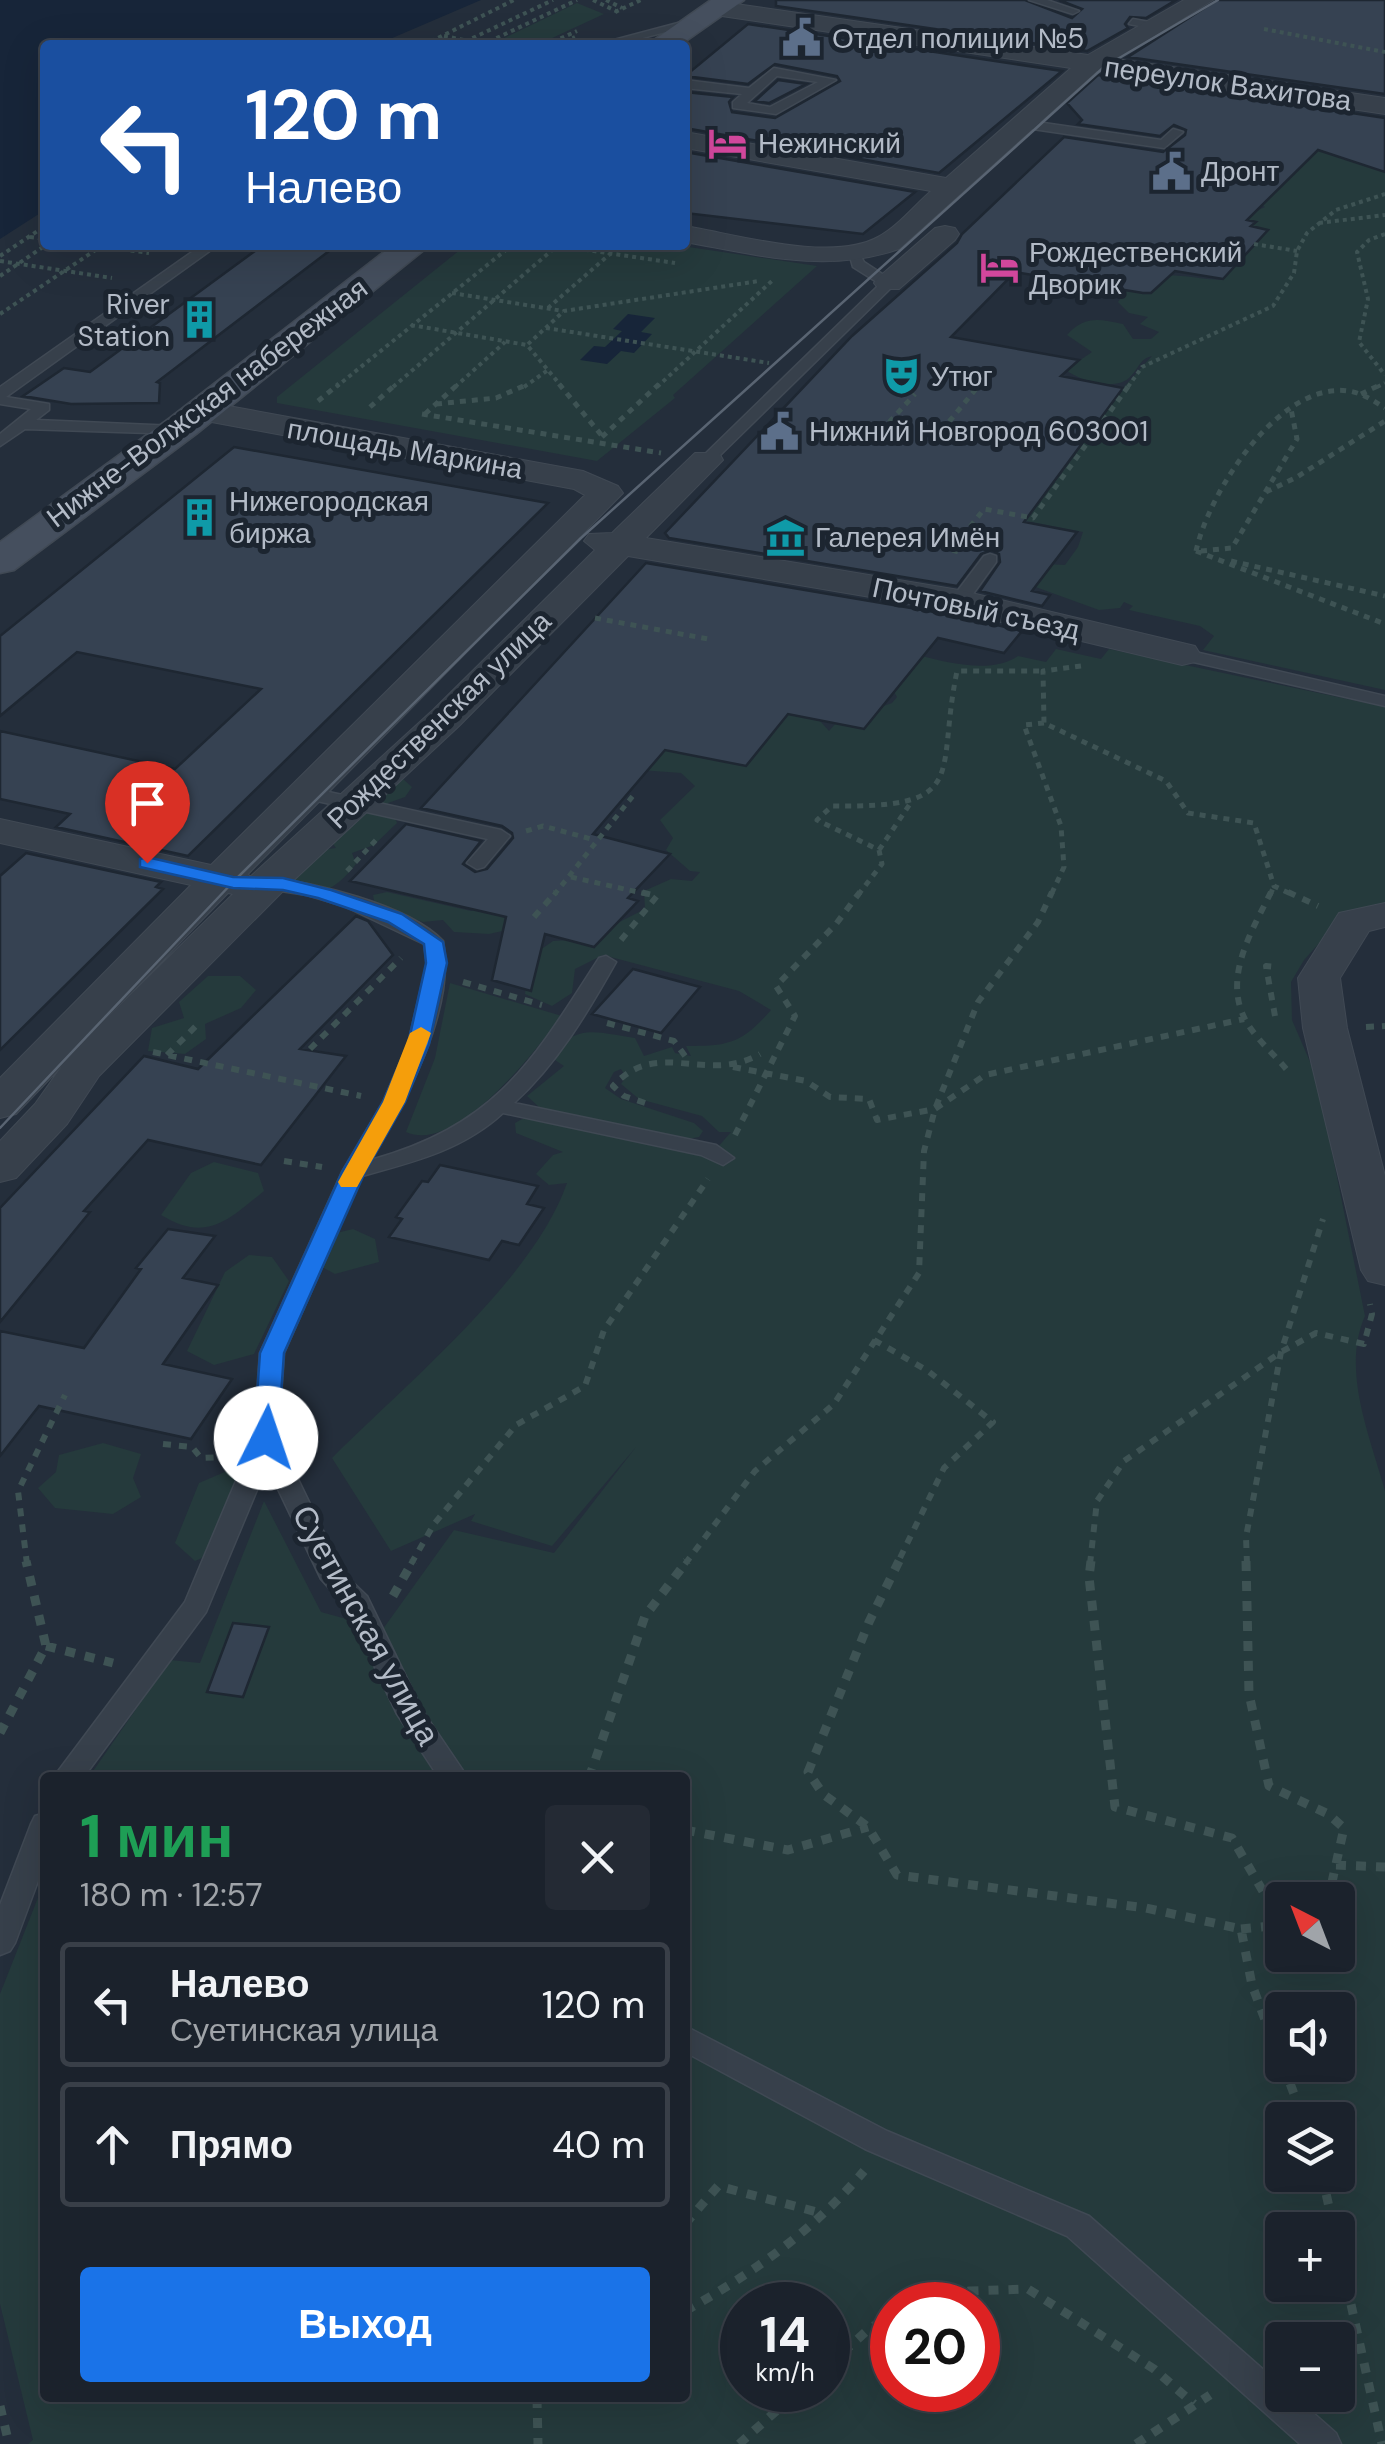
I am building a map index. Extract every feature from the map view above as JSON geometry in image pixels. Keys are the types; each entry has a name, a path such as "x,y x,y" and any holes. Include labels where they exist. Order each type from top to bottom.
{"main road":[{"path":"668,40 713,10"},
{"name":"Нижне-Волжская набережная","path":"0,561 189,421 408,250"}],"street":[{"path":"690,235 854,256 889,243 1090,65 1145,24 1213,4"},
{"path":"1036,151 1122,69 1213,4"},
{"name":"переулок Вахитова","path":"713,10 1385,106"},
{"path":"690,141 953,187"},
{"name":"Рождественская улица","path":"890,284 967,214"},
{"name":"площадь Маркина","path":"189,421 583,481 606,494"},
{"name":"Рождественская улица","path":"0,1104 239,881 356,804 707,460"},
{"name":"Рождественская улица","path":"0,1168 51,1114 83,1067 239,881 306,793 606,494"},
{"name":"Почтовый съезд","path":"564,535 960,601 1182,654"},
{"path":"0,831 239,881"},
{"path":"1385,915 1354,922 1319,978 1325,1028 1385,1270"}],"lane":[{"path":"1035,0 1073,11"},
{"path":"617,40 713,10"},
{"path":"690,85 752,92 774,72 830,80 772,111 737,105 752,92"},
{"path":"1024,124 1164,144 1176,132"},
{"path":"0,397 203,250"},
{"path":"854,256 858,264 890,284"},
{"name":"Рождественская улица","path":"707,460 890,284"},
{"path":"0,397 44,408 0,441"},
{"path":"22,424 189,421"},
{"path":"960,601 990,559"},
{"name":"Почтовый съезд","path":"1182,654 1385,701"},
{"path":"306,793 501,836 478,862"},
{"name":"Суетинская улица","path":"239,881 324,894 395,918 433,942 436,963 418,1044 394,1102 354,1172 272,1353 262,1446 334,1579 358,1603 412,1714 450,1772"},
{"path":"354,1172 439,1146 498,1106 542,1061 578,1015 612,952"},
{"path":"498,1106 708,1150 722,1158"},
{"path":"71,1772 197,1605 262,1446"},
{"path":"0,1943 40,1837"},
{"path":"690,2041 876,2140 1078,2226 1324,2444"}],"path":[{"path":"435,40 514,0"},
{"path":"443,36 468,40 553,0"},
{"path":"491,40 576,0"},
{"path":"593,0 607,10 624,11 606,0"},
{"path":"1264,29 1385,52"},
{"path":"984,510 1032,518 1142,366 1273,306 1294,272 1298,251 1318,223 1336,210 1385,194"},
{"path":"1318,223 1385,215"},
{"path":"0,259 40,229"},
{"path":"1385,234 1369,240 1358,252 1357,265 1366,280 1369,312 1358,342 1385,375"},
{"path":"29,236 40,240"},
{"path":"1254,244 1298,251"},
{"path":"0,276 40,247"},
{"path":"0,314 96,250"},
{"path":"127,250 152,254"},
{"path":"314,404 506,250"},
{"path":"364,410 374,406 458,334 551,250"},
{"path":"590,250 684,264"},
{"path":"547,309 611,253"},
{"path":"0,259 118,279"},
{"path":"738,273 788,278"},
{"path":"452,293 564,311 775,278"},
{"path":"583,455 775,278"},
{"path":"527,345 564,311"},
{"path":"410,325 527,345 602,437"},
{"path":"546,328 800,368"},
{"path":"425,414 506,342"},
{"path":"436,404 502,399 530,386 548,370"},
{"path":"934,440 982,382"},
{"path":"1360,394 1385,383"},
{"path":"1196,552 1196,538 1221,491 1275,417 1310,398 1344,390 1385,408"},
{"path":"880,431 915,394"},
{"path":"323,396 340,399"},
{"path":"357,402 390,408"},
{"path":"1196,552 1232,548 1297,438 1292,409"},
{"path":"408,412 707,460"},
{"path":"1265,492 1289,484 1359,434 1385,421"},
{"path":"1196,552 1385,596"},
{"path":"1196,552 1385,624"},
{"path":"579,615 708,639"},
{"path":"372,1632 434,1524 516,1425 585,1386 604,1330 722,1158 767,1075 795,1016 776,986 836,924 882,864 879,850 913,800 940,779 947,764 949,702 956,671 1043,671 1082,666"},
{"path":"1043,671 1044,724"},
{"path":"592,1772 646,1616 755,1471 834,1404 919,1273 924,1151 935,1109 978,1002 1038,922 1064,867 1061,826 1024,725 1044,724 1166,780 1188,813 1254,822 1274,886 1243,951 1235,988 1244,1019 1290,1073"},
{"path":"534,917 636,792"},
{"path":"879,850 817,820 832,806 884,806 913,800"},
{"path":"324,894 401,814"},
{"path":"539,828 595,840"},
{"path":"571,876 656,896 612,952"},
{"path":"1274,886 1332,912"},
{"path":"310,1049 403,956 399,946 377,936 395,918"},
{"path":"661,1108 624,1096 613,1086 622,1072 643,1065 689,1061 733,1067 806,1081 830,1097 869,1099 878,1120 935,1109 985,1075 1244,1019"},
{"path":"167,1055 197,1025"},
{"path":"148,1051 360,1096"},
{"path":"733,1067 760,1054"},
{"path":"279,1080 288,1070"},
{"path":"1326,1200 1321,1234 1281,1352 1246,1538 1248,1694 1269,1786 1286,1799 1333,1813 1344,1828 1332,1882"},
{"path":"1265,1895 1232,1838 1115,1806 1089,1577 1097,1501 1124,1461 1281,1352 1316,1334 1364,1344"},
{"path":"874,1340 928,1371 993,1422 944,1468 870,1622 808,1772 824,1794 868,1827 898,1875 1146,1908 1241,1929 1265,1927"},
{"path":"0,1733 46,1646 24,1551 18,1491 65,1394"},
{"path":"163,1444 192,1447 201,1458 262,1446"},
{"path":"46,1646 146,1672"},
{"path":"690,1831 788,1850 868,1827"},
{"path":"1336,1865 1385,1866"},
{"path":"1241,1929 1252,1985 1265,2020"},
{"path":"850,2158 884,2174"},
{"path":"690,2308 733,2286 846,2194 867,2166"},
{"path":"690,2218 718,2186 822,2214"},
{"path":"1000,2289 1028,2288 1154,2370 1194,2404"},
{"path":"1350,2302 1382,2444"},
{"path":"850,2346 870,2328"},
{"path":"1136,2444 1216,2391 1202,2379"},
{"path":"537,2402 538,2444"},
{"path":"0,2406 10,2444"},
{"path":"739,2444 775,2412"}],"green space":[{"path":"577,3 604,14 548,40 500,40"},
{"path":"1294,141 1385,159 1385,690 1203,650 1214,636 1200,626 1129,610 1133,606 1124,602 1120,608 1099,610 1019,581 1045,564 1065,565 1083,532 996,515 1047,491 1123,388 1152,356 1144,359 1123,382 1088,381 1066,370 1092,352 1067,335 1086,321 1099,320 1123,324 1133,339 1151,339 1159,332 1140,324 1148,317 1129,313 1118,302 1129,289 1140,281 1165,275 1221,280 1266,232 1232,222 1265,207 1244,188"},
{"path":"690,247 817,266 673,395 675,398 597,461 277,403 277,397 460,250"},
{"path":"1056,649 1101,659 1109,649 1385,707 1385,907 1347,912 1304,960 1291,982 1292,1020 1317,1078 1365,1316 1358,1337 1357,1381 1385,1491 1385,2444 28,2444 33,2440 0,2304 0,1994 40,1893 40,2402 690,2402 690,1772 92,1772 170,1660 200,1663 264,1501 321,1612 383,1629 454,1530 554,1553 636,1447 552,1546 471,1521 475,1514 391,1551 332,1458 497,1293 550,1219 567,1183 549,1185 536,1174 553,1155 563,1152 516,1133 515,1123 524,1118 710,1156 731,1132 719,1132 702,1116 639,1099 621,1084 626,1077 621,1069 614,1072 605,1088 621,1099 694,1123 703,1131 699,1137 688,1139 540,1108 527,1096 564,1066 549,1056 578,1034 598,1032 635,1038 644,1056 672,1047 675,1053 691,1056 686,1046 734,1040 752,1030 771,1010 739,991 603,955 575,969 572,993 552,1006 525,994 530,957 553,941 586,939 645,909 644,891 671,879 692,881 700,872 690,871 666,850 673,838 660,820 695,786 681,773 640,770 631,753 732,731 827,701 820,721 829,731 836,723 892,703 897,697 892,688 921,656 984,666 1018,656 1046,662"},
{"path":"403,779 412,787 405,797 388,803 397,823 374,845 352,853 356,864 340,881 316,892 284,890 306,852 336,848 328,837 380,782"},
{"path":"387,892 471,911 503,899 538,923 489,934 454,932 443,920 423,922 375,905 373,895"},
{"path":"208,976 240,976 256,990 241,1008 205,1024 206,1039 185,1054 148,1051 152,1028 184,1018 179,1002"},
{"path":"450,983 562,1016 514,1075 470,1115 448,1129 426,1135 406,1132 435,1058"},
{"path":"214,1162 258,1173 264,1191 228,1219 204,1227 191,1227 161,1215 191,1173"},
{"path":"353,1229 375,1239 379,1262 335,1274 307,1259 316,1238"},
{"path":"249,1255 272,1257 289,1281 254,1354 214,1365 187,1351 225,1272"},
{"path":"103,1443 141,1454 133,1478 141,1497 113,1514 55,1508 38,1488 56,1472 59,1455"},
{"path":"234,1468 252,1486 224,1548 195,1561 175,1543 199,1483"}],"water":[{"path":"0,0 481,0 388,40 40,40 40,213 0,239"},
{"path":"628,314 655,318 641,332 652,334 634,353 621,351 607,364 580,360 594,346 605,347 622,331 613,329"}],"building":[{"path":"776,0 1025,0 1072,18 1082,9 1059,0 1176,0 1146,18 1130,17 1125,24 1128,28 1087,51 776,6"},
{"path":"1217,0 1385,0 1385,94 1128,57"},
{"path":"748,24 1062,71 939,173 690,129 690,93 733,97 729,102 732,112 775,118 840,81 837,76 775,64 748,84 690,77 690,72"},
{"path":"1098,75 1385,118 1385,172 1318,150 1247,220 1256,222 1251,226 1268,230 1223,279 1175,271 1151,293 1143,293 1015,272 951,337 1079,360 1061,376 1123,388 1024,522 1077,532 1032,591 1050,595 1042,606 980,591 1000,562 999,554 991,550 981,554 957,586 669,538 665,533 852,336 957,243 1064,137 1163,152 1185,135 1186,130 1174,125 1160,136 1078,124 1082,120 1067,103"},
{"path":"778,80 806,84 769,103 755,101"},
{"path":"690,153 915,192 863,234 690,214"},
{"name":"River Station","path":"256,250 330,250 157,382 159,403 71,404 23,396 64,368 90,372"},
{"path":"234,447 548,503 188,856 56,827 70,814 0,799 0,731 175,769 261,689 77,652 0,716 0,636"},
{"path":"646,563 958,616 1022,631 1004,653 938,638 864,729 788,714 746,766 665,750 593,834 670,854 628,898 638,901 594,947 545,934 531,991 492,980 506,917 350,881 406,824 481,841 463,864 475,872 487,869 513,838 512,833 502,826 421,808"},
{"path":"26,853 161,882 156,887 163,889 0,1050 0,876"},
{"path":"356,916 368,921 393,955 300,1049 346,1056 261,1165 148,1140 84,1211 90,1212 0,1322 0,1208 144,1056 198,1069"},
{"path":"633,969 700,987 661,1033 592,1014"},
{"path":"440,1165 538,1186 527,1204 544,1208 519,1245 502,1241 489,1260 389,1237 402,1219 396,1217 422,1181 428,1182"},
{"path":"168,1229 215,1236 183,1278 218,1285 163,1364 232,1379 191,1439 39,1406 0,1456 0,1331 84,1348 141,1269 136,1268"},
{"path":"233,1623 269,1627 243,1697 207,1692"}],"tram line":[{"path":"0,1128 233,882 581,538 1104,67 1218,0"}],"slow traffic":[{"path":"349,1182 394,1102 421,1033"}],"place":[{"name":"Отдел полиции №5","path":"802,38"},
{"name":"Нежинский","path":"728,143"},
{"name":"Дронт","path":"1171,171"},
{"name":"Рождественский Дворик","path":"999,268"},
{"name":"River Station","path":"200,320"},
{"name":"Утюг","path":"901,376"},
{"name":"Нижний Новгород 603001","path":"779,431"},
{"name":"Нижегородская биржа","path":"199,517"},
{"name":"Галерея Имён","path":"785,537"}],"route":[{"path":"147,863 233,882 283,884 324,894 395,918 433,942 436,963 418,1044 394,1102 354,1172 272,1353 266,1438"}]}
